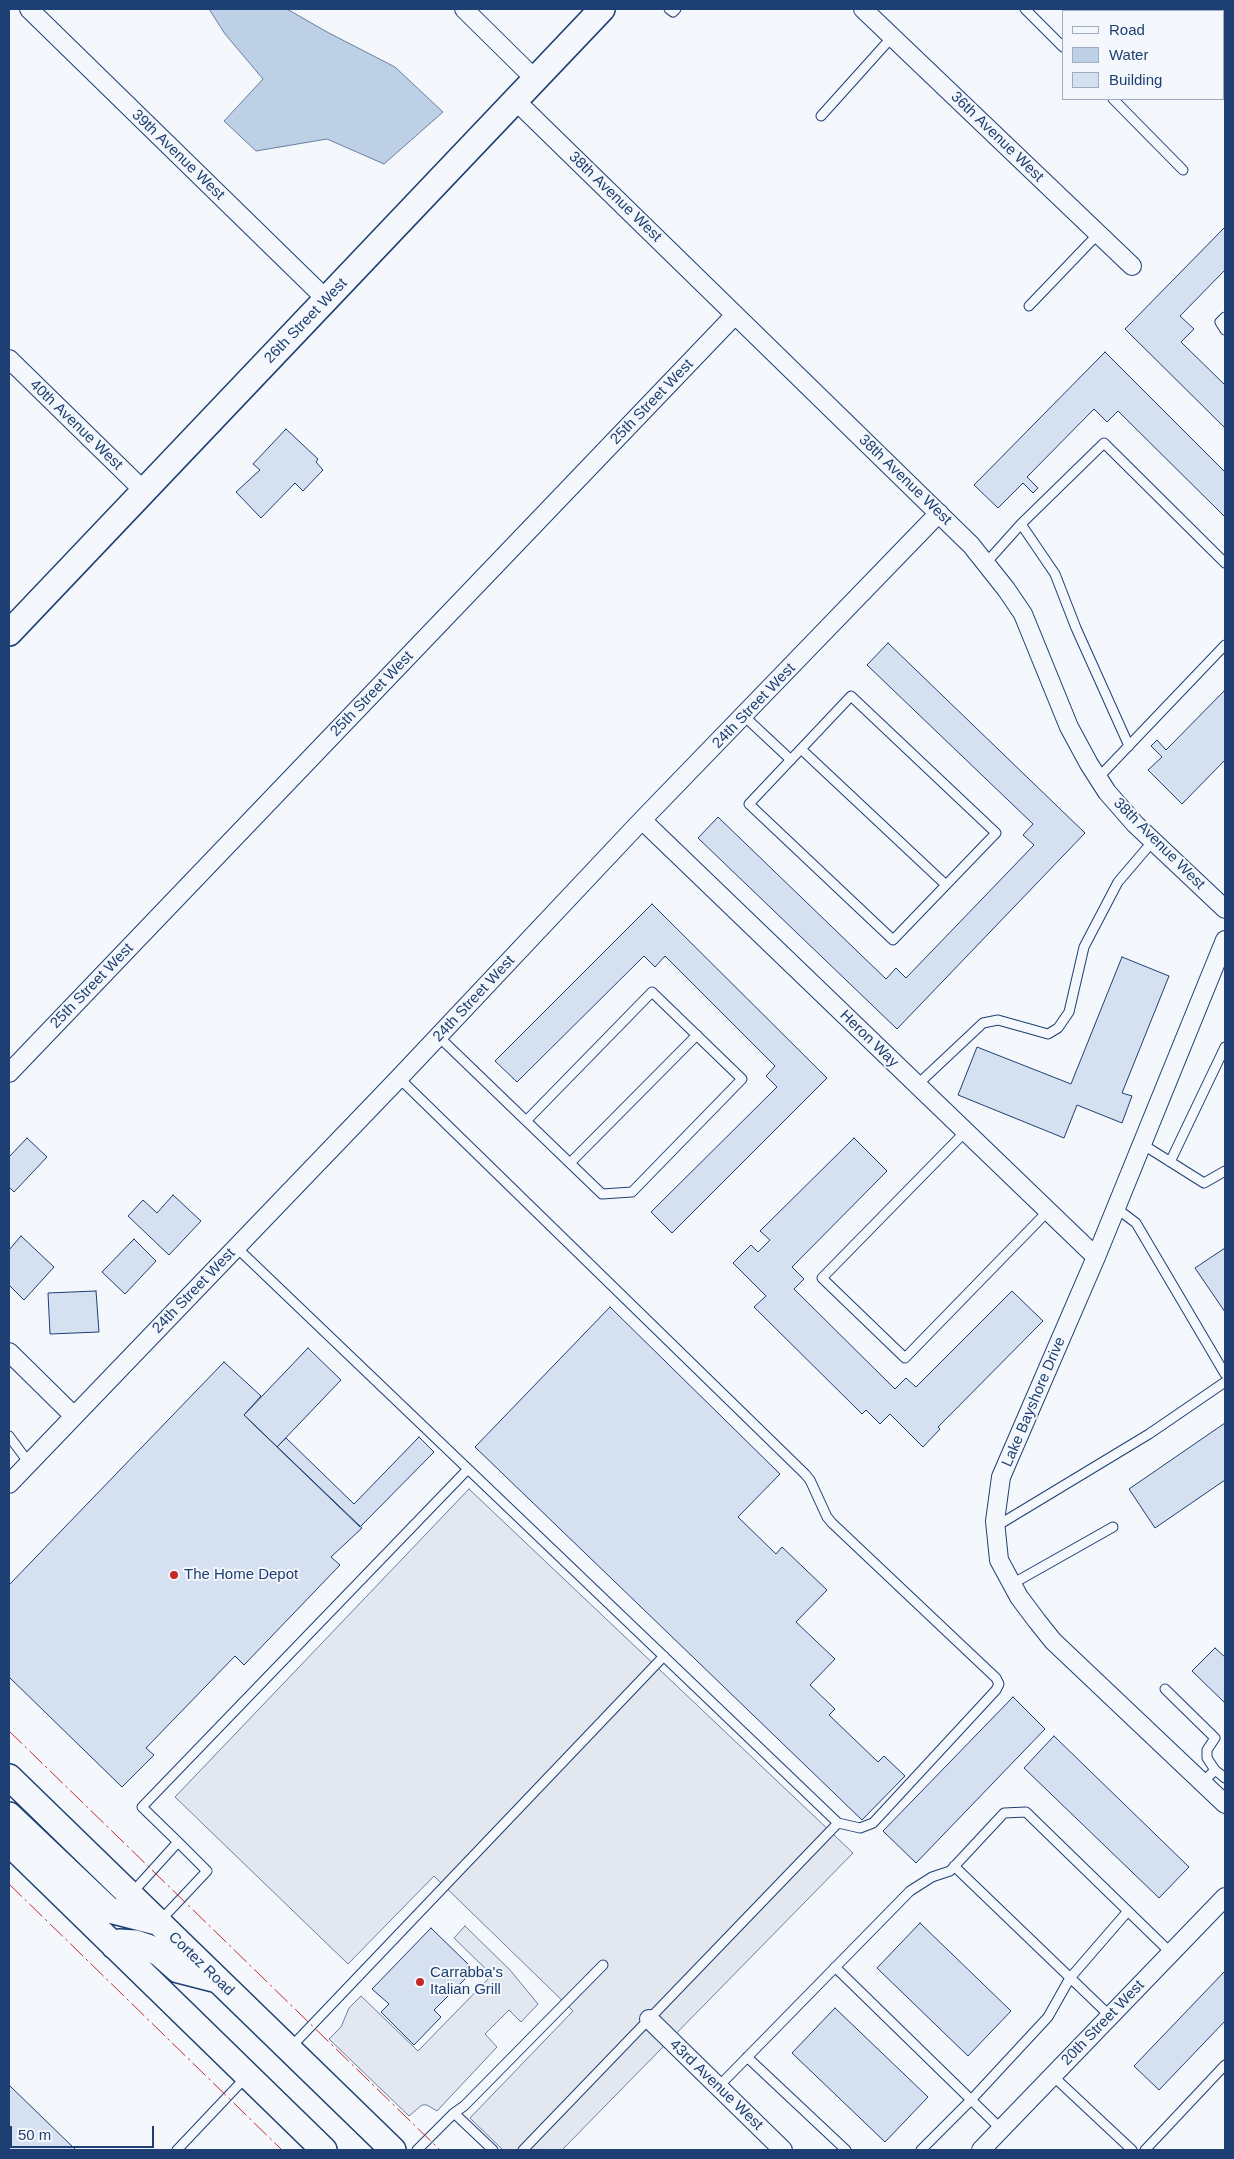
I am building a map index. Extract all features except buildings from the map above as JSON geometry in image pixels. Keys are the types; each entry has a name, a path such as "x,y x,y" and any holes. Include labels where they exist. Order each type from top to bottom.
{"main road":[{"name":"26th Street West","path":"10,627 144,491 327,300 602,9"},
{"name":"Cortez Road","path":"9,1777 393,2150"},
{"path":"9,1814 108,1910 158,1922"},
{"path":"9,1844 324,2150"},
{"path":"114,1946 119,1942 136,1943 160,1954 178,1970 217,1980"}],"street":[{"name":"39th Avenue West","path":"28,9 327,300"},
{"path":"464,9 536,80"},
{"name":"36th Avenue West","path":"862,9 1132,266"},
{"name":"38th Avenue West","path":"516,101 971,545 1023,614 1069,726 1098,778 1130,818 1225,909"},
{"name":"25th Street West","path":"9,1073 735,315"},
{"name":"40th Avenue West","path":"9,359 144,491"},
{"name":"24th Street West","path":"9,1484 399,1078 642,820 939,513"},
{"name":"Heron Way","path":"642,820 1096,1257"},
{"name":"Lake Bayshore Drive","path":"1225,940 1096,1257 1001,1477 995,1527 1000,1560 1012,1584 1053,1640 1209,1776 1225,1804"},
{"path":"9,1352 74,1416"},
{"name":"20th Street West","path":"981,2150 1225,1896"},
{"name":"43rd Avenue West","path":"649,2020 783,2150"}],"lane":[{"path":"669,9 673,12 676,9"},
{"path":"1025,9 1062,46"},
{"path":"821,116 892,37"},
{"path":"1114,100 1183,170"},
{"path":"1029,306 1098,234"},
{"path":"1225,317 1220,322 1225,330"},
{"path":"986,564 1021,524 1104,443 1225,563"},
{"path":"1021,524 1056,574 1076,628 1129,746"},
{"path":"1098,778 1225,646"},
{"path":"851,696 996,832 894,940 749,804 801,749 851,696"},
{"path":"744,716 790,760"},
{"path":"801,749 946,884"},
{"path":"917,1085 983,1023 998,1020 1048,1034 1064,1022 1069,1012 1084,947 1118,882 1153,841"},
{"path":"438,1036 602,1194 632,1192 742,1080 652,992 527,1120"},
{"path":"570,1163 697,1035"},
{"path":"1170,1162 1225,1048"},
{"path":"236,1247 838,1823 860,1828 873,1823 996,1690 999,1684 996,1678 832,1523 805,1474 399,1078"},
{"path":"965,1132 822,1278 905,1358 1048,1212"},
{"path":"1142,1144 1204,1183 1225,1171"},
{"path":"1116,1208 1136,1222 1225,1374"},
{"path":"995,1527 1149,1434 1225,1382"},
{"path":"9,1436 29,1463"},
{"path":"158,1922 207,1871 142,1807 468,1468"},
{"path":"1012,1584 1113,1527"},
{"path":"289,2049 664,1656"},
{"path":"1164,1689 1215,1738 1207,1750 1209,1776 1225,1778"},
{"path":"718,2086 910,1890 932,1877 950,1870 1004,1813 1026,1812 1171,1953"},
{"path":"523,2150 838,1823"},
{"path":"130,1895 178,1842"},
{"path":"954,1866 1110,2016"},
{"path":"920,2150 971,2100 1048,2016 1070,1978 1128,1911"},
{"path":"417,2150 454,2113 464,2106 603,1965"},
{"path":"835,1967 1001,2130"},
{"path":"747,2057 846,2150"},
{"path":"1144,2150 1225,2065"},
{"path":"176,2150 248,2076"},
{"path":"1052,2076 1132,2150"},
{"path":"454,2113 493,2150"}],"shaded area":[{"path":"469,1489 853,1853 562,2150 503,2150 470,2118 573,2011 434,1876 348,1964 175,1797"},
{"path":"465,1926 510,1970 538,2004 521,2022 509,2010 485,2034 497,2047 437,2111 427,2105 422,2105 409,2116 329,2039 341,2027 349,2008 361,1996 418,2051 492,1975 454,1938"}],"water":[{"path":"209,9 287,9 395,67 443,112 384,164 327,139 256,151 224,121 263,79 225,34"}],"power":[{"path":"9,1731 440,2150"},
{"path":"9,1884 282,2150"}],"place":[{"name":"The Home Depot","path":"174,1575"},
{"name":"Carrabba's Italian Grill","path":"420,1982"}]}
